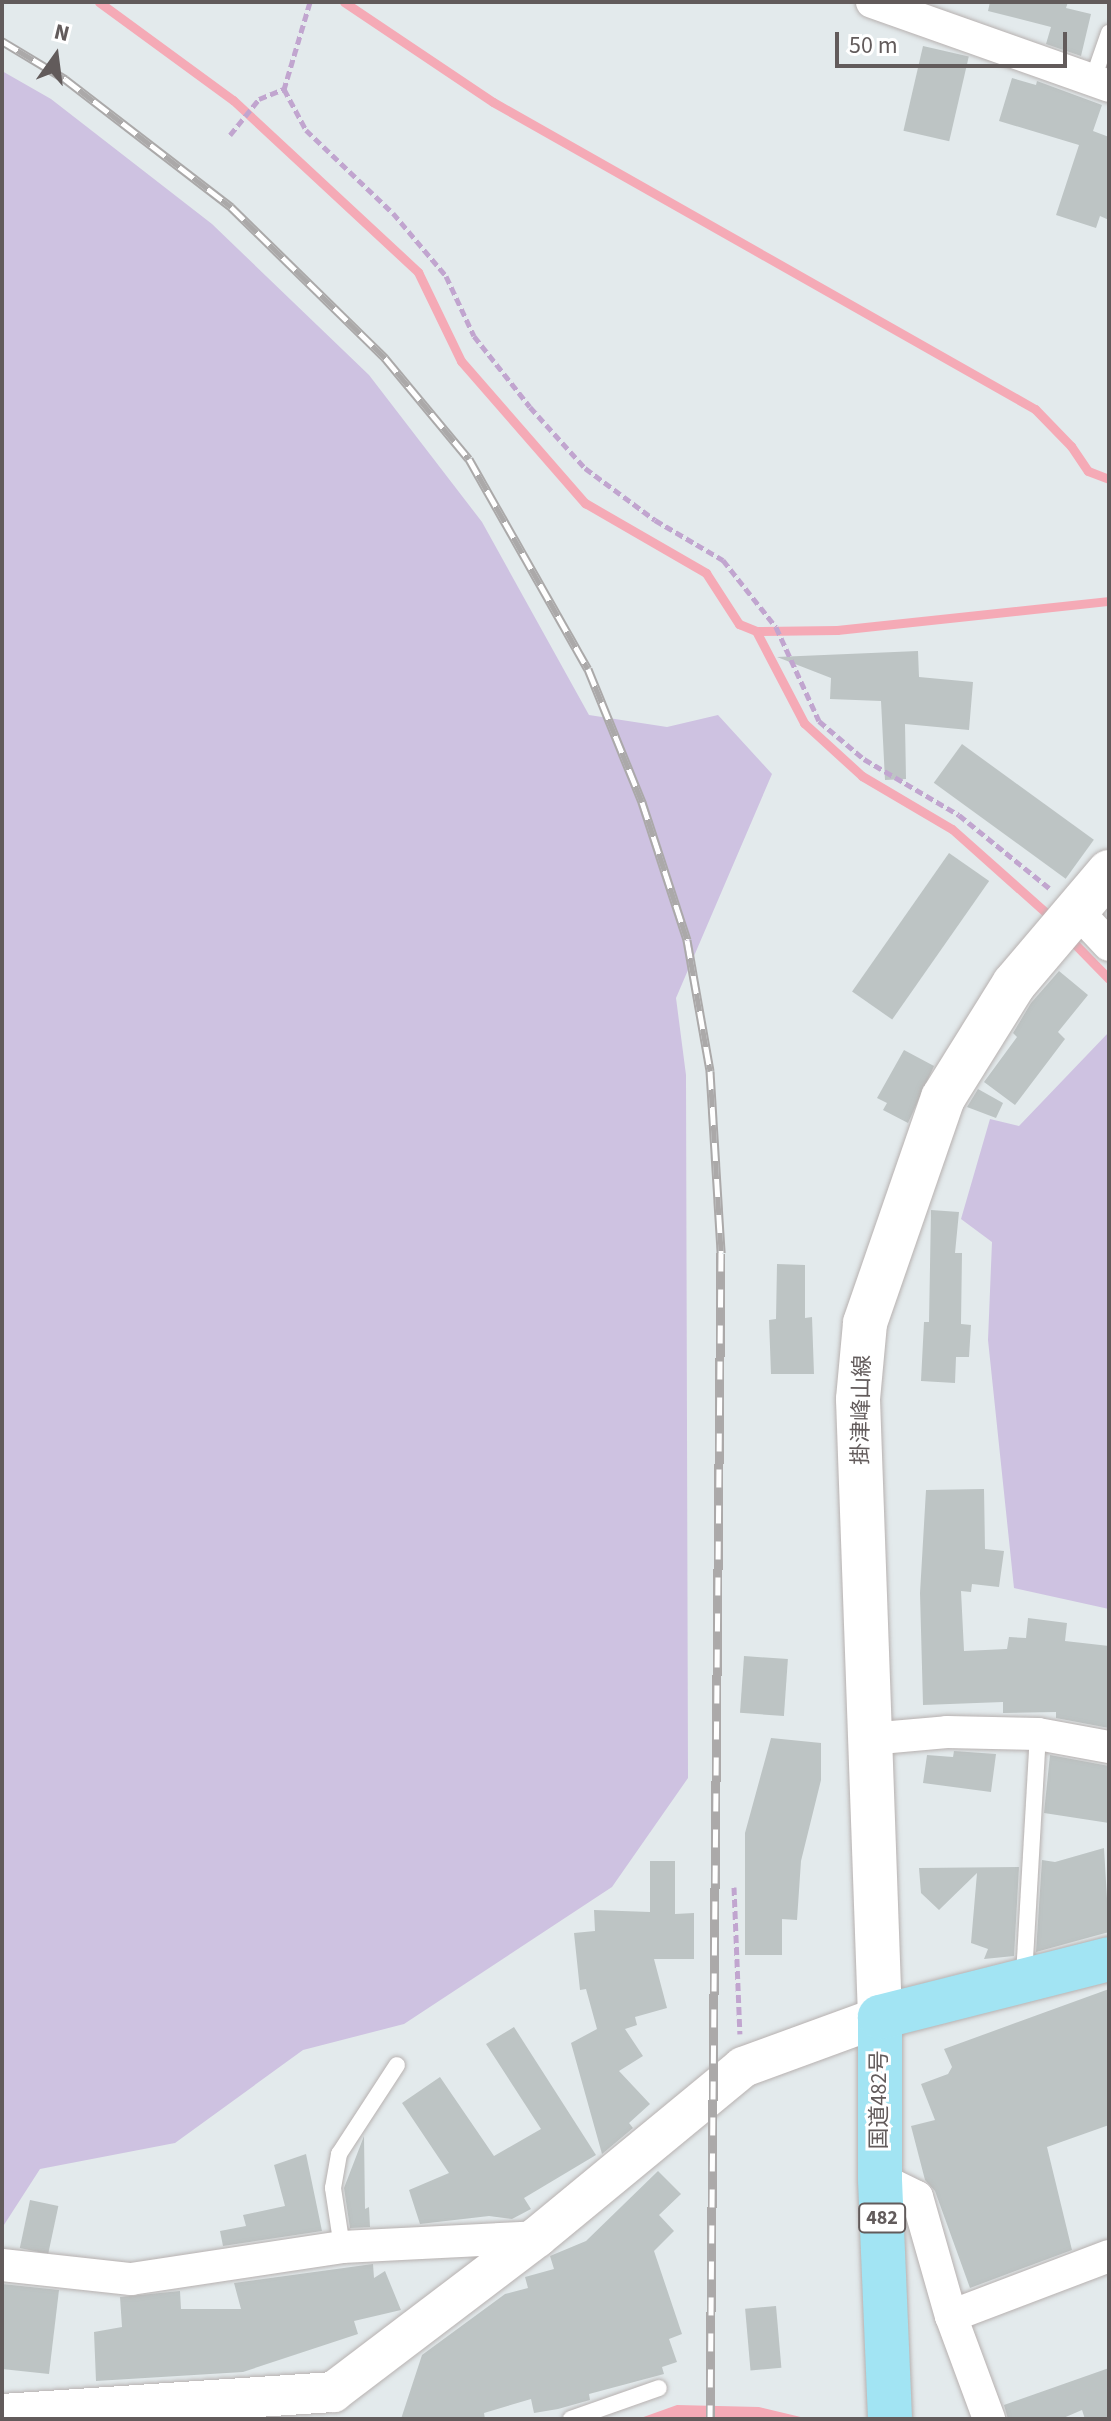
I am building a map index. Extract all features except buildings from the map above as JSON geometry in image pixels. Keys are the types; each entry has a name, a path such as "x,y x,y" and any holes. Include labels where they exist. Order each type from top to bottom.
{"highway":[{"path":"880,2017 1109,1959"},
{"name":"国道482号","path":"880,2017 880,2179 893,2418"}],"main road":[{"name":"掛津峰山線","path":"880,2017 858,1399 865,1323 943,1098 1014,984 1109,872"}],"street":[{"path":"872,2 1101,82"},
{"path":"1066,921 1109,945"},
{"path":"869,1739 947,1732 1038,1734 1109,1747"},
{"path":"2,2414 336,2406 743,2067 880,2017"},
{"path":"880,2179 917,2197 951,2316 989,2419"},
{"path":"2,2265 131,2279 342,2247 537,2237"},
{"path":"951,2316 1109,2256"}],"lane":[{"path":"1101,82 1109,33"},
{"path":"1024,1981 1038,1734"},
{"path":"342,2247 333,2188 339,2154 397,2065"},
{"path":"571,2419 659,2388"}],"path":[{"path":"310,2 284,89 306,130 393,213 446,276 474,336 585,468 655,520 723,560 776,627 819,721 864,759 959,815 1066,921"},
{"path":"230,135 259,99 284,89"},
{"path":"734,1887 743,2067"}],"shaded area":[{"path":"2,71 51,99 212,224 369,375 482,522 589,715 667,727 718,715 772,774 676,998 686,1075 688,1778 612,1887 404,2024 303,2050 175,2143 40,2169 2,2228"},
{"path":"1109,1032 1109,1609 1014,1588 988,1340 992,1242 961,1219 990,1119 1019,1126"},
{"path":"677,2405 759,2407 809,2419 638,2419"}],"waterway":[{"path":"99,2 233,100 418,272 461,361 585,503 706,573 739,624 756,631 837,630 1109,601"},
{"path":"344,2 493,102 1035,409 1071,446 1088,471 1109,479"},
{"path":"756,631 804,723 862,776 952,829 1054,920"},
{"path":"1069,938 1109,979"}],"railway":[{"path":"2,41 65,79 231,207 385,358 469,459 588,669 642,802 687,940 710,1071 721,1253 710,2419"}]}
